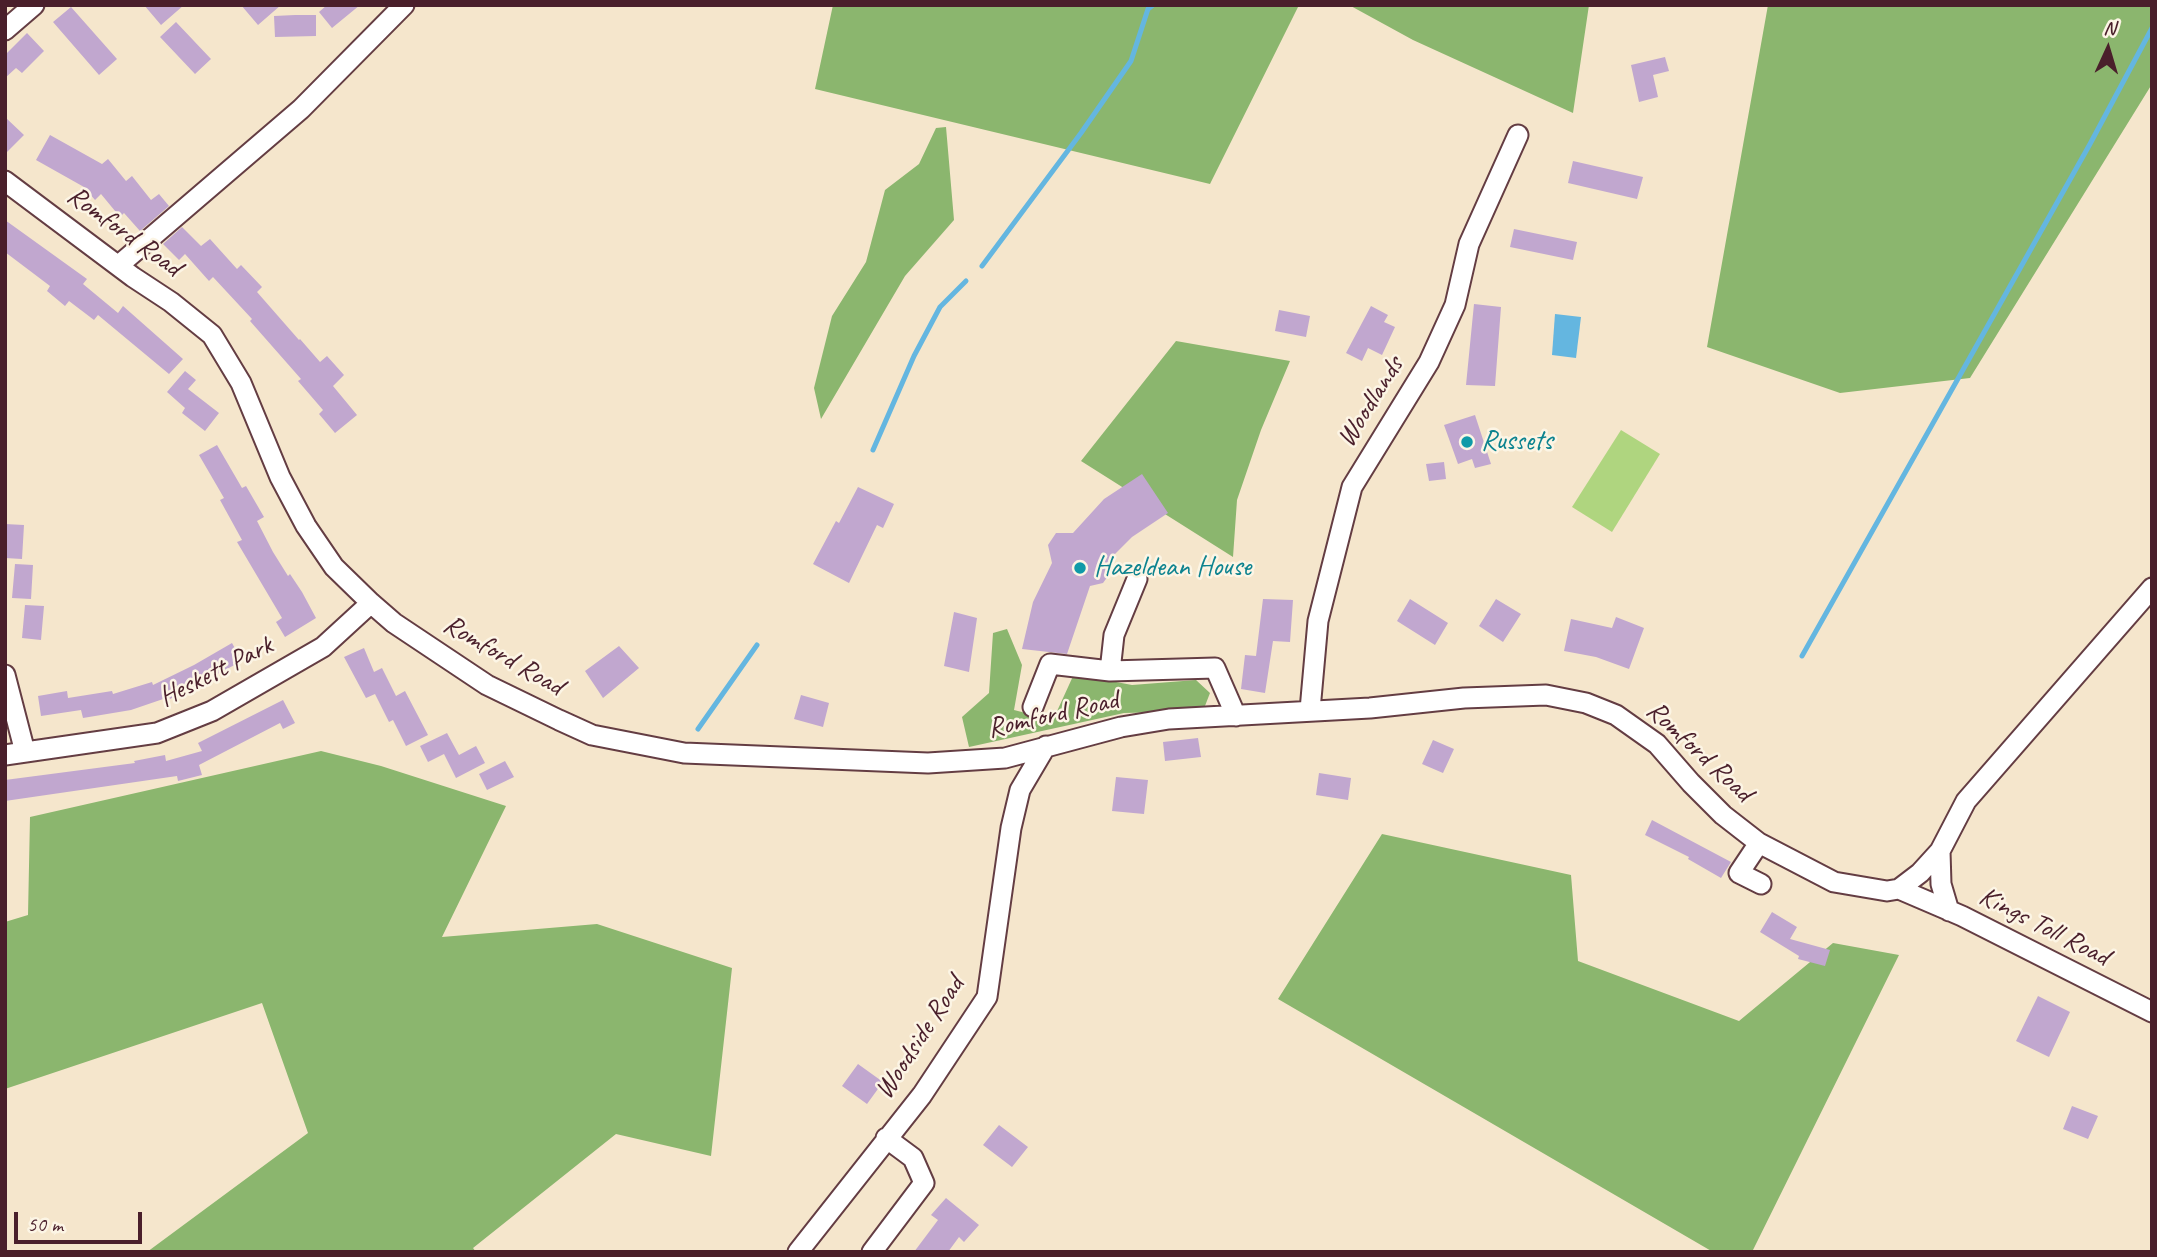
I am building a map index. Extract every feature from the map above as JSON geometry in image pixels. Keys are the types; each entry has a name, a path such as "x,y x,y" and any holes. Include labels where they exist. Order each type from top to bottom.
{"street":[{"path":"5,30 34,5"},
{"path":"119,265 301,109 404,5"},
{"name":"Woodlands","path":"1310,710 1318,621 1352,487 1429,362 1455,305 1469,244 1518,135"},
{"name":"Romford Road","path":"5,181 212,335 241,383 280,477 306,526 334,567 371,603 394,623 486,685 592,735 684,753 928,763 1005,758 1121,727 1157,721 1370,708 1464,698 1546,695 1586,703 1616,715 1657,744 1723,815 1759,843 1834,882 1887,891 1899,889"},
{"path":"1110,671 1114,635 1138,579"},
{"path":"1899,889 1920,873 1940,851 1966,801 2152,588"},
{"name":"Heskett Park","path":"5,675 15,753 157,733 212,711 323,647 371,603"},
{"path":"1034,707 1050,664 1110,671 1215,668 1236,716"},
{"name":"Woodside Road","path":"798,1252 922,1095 987,997 1011,828 1020,790 1046,746"},
{"path":"1759,843 1739,873 1761,884"},
{"name":"Kings Toll Road","path":"1940,851 1941,884 1950,911"},
{"name":"Kings Toll Road","path":"1899,889 1950,911 2152,1012"},
{"path":"872,1252 925,1183 913,1158 886,1138"}],"green space":[{"path":"833,5 1299,5 1210,184 815,89"},
{"path":"1349,5 1589,5 1573,113 1413,40"},
{"path":"1768,5 2152,5 2152,84 1970,378 1840,393 1707,347"},
{"path":"946,127 954,220 905,276 821,419 814,388 832,316 866,262 885,190 919,164 936,128"},
{"path":"1176,341 1290,361 1261,430 1237,500 1233,557 1081,461"},
{"path":"1621,430 1660,454 1612,532 1572,507"},
{"path":"1007,629 1022,665 1014,710 1053,720 1074,674 1132,685 1196,680 1210,693 1203,711 1124,713 969,747 962,717 989,693 993,633"},
{"path":"321,751 381,766 506,806 442,937 597,924 732,968 711,1156 616,1134 473,1248 476,1252 147,1252 308,1133 262,1003 5,1089 5,922 28,915 30,817"},
{"path":"1382,834 1571,875 1578,961 1739,1021 1833,943 1899,955 1752,1252 1713,1252 1278,999"}],"water":[{"path":"1555,314 1581,317 1576,358 1552,355"}],"building":[{"path":"144,5 184,5 161,25"},
{"path":"241,5 281,5 258,25"},
{"path":"327,5 360,5 332,28 319,12"},
{"path":"71,7 117,59 99,75 53,22"},
{"path":"316,15 316,36 275,37 274,16"},
{"path":"176,22 211,59 195,74 160,37"},
{"path":"27,33 44,51 22,73 16,68 5,78 5,55"},
{"path":"1665,57 1669,71 1653,75 1658,97 1639,102 1631,65"},
{"path":"5,117 24,135 5,154"},
{"path":"50,135 102,164 108,159 126,181 132,176 151,200 159,194 169,206 140,231 124,213 120,217 101,194 95,200 84,187 36,160"},
{"path":"1573,161 1643,177 1637,199 1568,183"},
{"path":"5,220 87,279 83,284 118,313 123,306 183,359 169,374 98,315 94,320 69,301 65,306 47,291 50,286 5,252"},
{"path":"182,227 201,246 210,239 237,269 241,265 262,287 257,292 299,340 320,362 327,356 344,375 333,386 357,415 335,433 319,414 323,410 298,381 301,379 250,321 252,319 213,277 209,281 185,254 179,260 163,244"},
{"path":"1514,229 1577,242 1573,260 1510,247"},
{"path":"1474,304 1501,307 1495,386 1466,385"},
{"path":"1371,306 1388,315 1384,322 1395,327 1382,355 1368,348 1362,361 1346,353"},
{"path":"1279,310 1310,316 1306,337 1275,331"},
{"path":"185,371 196,380 188,389 219,413 205,431 182,413 185,408 167,392"},
{"name":"Russets","path":"1475,415 1491,464 1475,468 1472,459 1458,464 1444,425"},
{"path":"217,445 242,488 246,486 264,517 257,521 273,552 302,592 316,618 285,637 276,622 282,618 237,542 242,540 220,500 224,498 199,455"},
{"path":"1444,462 1446,479 1429,481 1426,464"},
{"name":"Hazeldean House","path":"1142,474 1168,513 1132,537 1109,560 1111,572 1103,583 1090,586 1067,654 1022,649 1033,602 1052,563 1048,545 1056,533 1073,533 1104,499"},
{"path":"858,487 894,504 883,528 877,525 849,583 813,564"},
{"path":"5,524 24,525 22,559 5,558"},
{"path":"15,564 33,565 31,599 12,598"},
{"path":"1263,599 1293,600 1290,642 1273,641 1265,693 1241,689 1245,655 1256,656"},
{"path":"1410,599 1448,623 1435,645 1397,621"},
{"path":"1496,599 1521,614 1503,642 1479,626"},
{"path":"25,605 44,606 41,640 22,638"},
{"path":"954,612 977,618 969,672 944,666"},
{"path":"1616,617 1644,628 1629,669 1596,657 1564,651 1571,619 1612,628"},
{"path":"232,643 242,661 170,699 169,697 131,710 83,718 81,710 41,716 38,696 67,691 68,698 112,691 113,694 152,682 153,685"},
{"path":"619,646 639,668 603,698 585,671"},
{"path":"364,648 374,672 382,668 396,696 405,691 428,735 406,746 393,720 389,722 375,694 366,698 344,657"},
{"path":"801,695 829,703 823,727 794,719"},
{"path":"283,700 295,723 283,729 280,723 199,765 202,775 178,781 177,776 5,801 5,780 135,763 134,761 165,755 166,761 202,751 198,743"},
{"path":"447,733 459,755 476,746 485,763 456,778 444,754 428,762 420,746"},
{"path":"1198,738 1201,757 1165,761 1163,742"},
{"path":"1433,740 1454,749 1443,773 1422,764"},
{"path":"505,761 514,777 487,790 479,774"},
{"path":"1319,773 1351,778 1348,800 1316,795"},
{"path":"1116,777 1148,780 1144,814 1112,811"},
{"path":"1652,820 1731,862 1721,878 1688,859 1689,857 1645,835"},
{"path":"1772,912 1797,927 1790,939 1830,950 1825,966 1798,959 1799,956 1760,932"},
{"path":"2038,996 2070,1012 2049,1057 2016,1041"},
{"path":"858,1064 883,1082 867,1104 842,1086"},
{"path":"2072,1106 2098,1116 2088,1139 2063,1129"},
{"path":"999,1125 1028,1147 1012,1167 983,1145"},
{"path":"946,1198 979,1225 964,1242 959,1237 948,1252 914,1252 938,1220 931,1215"}],"waterway":[{"path":"982,266 1131,61 1148,9 1153,5"},
{"path":"1802,656 2090,144 2152,28"},
{"path":"873,450 914,356 940,307 966,281"},
{"path":"698,729 757,645"}],"place":[{"name":"Russets","path":"1467,442"},
{"name":"Hazeldean House","path":"1080,568"}]}
